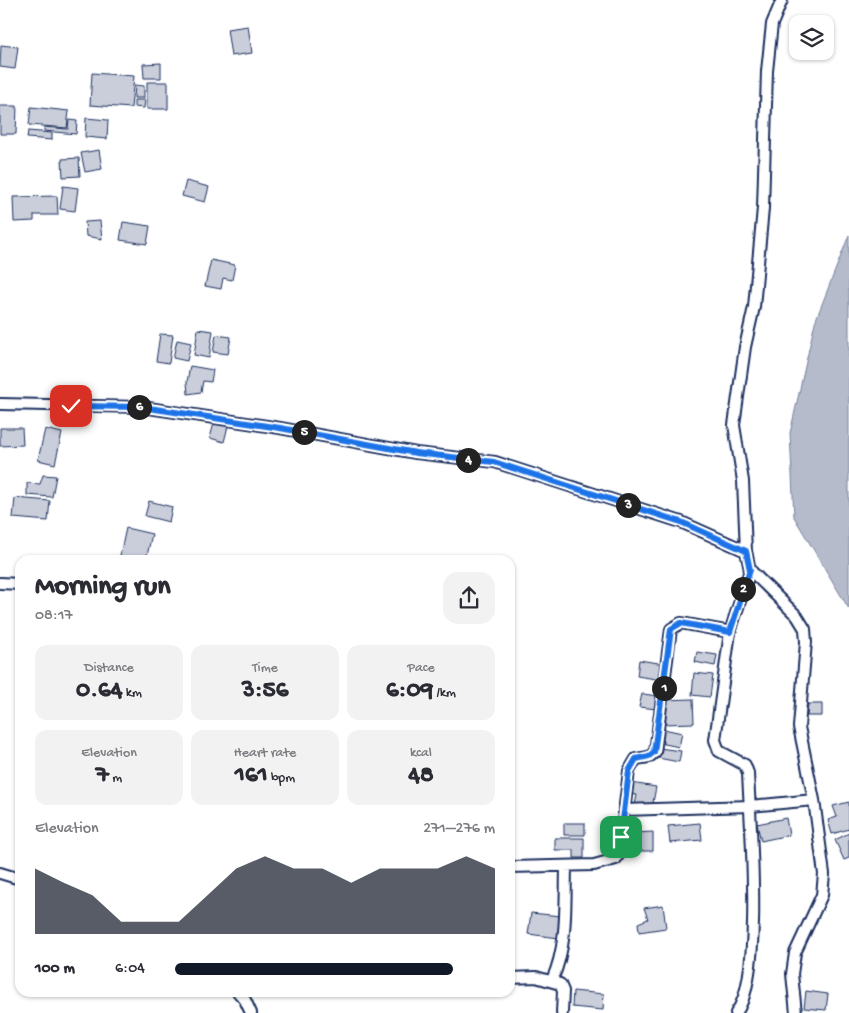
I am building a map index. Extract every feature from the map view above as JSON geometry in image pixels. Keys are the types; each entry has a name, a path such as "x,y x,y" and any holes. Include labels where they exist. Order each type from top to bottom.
{"street":[{"path":"736,1013 742,1004 750,975 752,930 750,806 747,768 745,765 719,751 715,746 730,632 750,570 746,551 743,481 736,440 735,416 754,307 763,208 767,71 772,24 782,0"},
{"path":"0,404 142,407 280,428 416,453 494,462 681,522 746,551"},
{"path":"750,570 797,616 805,628 806,642 799,727 814,800 824,874 822,895 795,953 792,974 796,1013"},
{"path":"0,583 15,584"},
{"path":"515,867 602,864 616,858 620,846 629,771 633,762 638,757 649,756 654,752 671,629 681,623 730,632"},
{"path":"624,810 750,806 814,800"},
{"path":"552,980 560,957 565,923 566,866"},
{"path":"0,873 15,878"},
{"path":"515,978 536,977 552,980 562,987 562,1013"},
{"path":"242,997 251,1013"}],"water":[{"path":"849,235 849,609 794,517 790,433 815,322"}],"building":[{"path":"248,26 252,53 231,56 227,29"},
{"path":"1,45 18,47 15,69 0,67"},
{"path":"161,63 161,78 144,78 143,64"},
{"path":"92,73 134,76 131,108 90,105"},
{"path":"147,82 168,82 168,109 147,109"},
{"path":"135,85 144,86 144,98 134,98"},
{"path":"134,100 145,100 144,108 134,107"},
{"path":"0,106 17,106 16,134 0,134"},
{"path":"31,107 69,111 67,128 29,125"},
{"path":"86,118 108,120 107,139 85,137"},
{"path":"69,120 77,121 76,134 44,131 44,127 68,129"},
{"path":"28,131 52,133 52,140 27,138"},
{"path":"99,150 102,169 85,172 81,153"},
{"path":"79,158 80,176 63,177 62,159"},
{"path":"186,181 209,187 205,202 182,196"},
{"path":"63,186 78,188 75,211 60,209"},
{"path":"57,196 58,215 34,215 34,221 14,222 13,197"},
{"path":"100,221 102,239 86,236 85,222"},
{"path":"123,222 150,226 147,244 120,240"},
{"path":"211,260 235,265 232,280 223,278 221,289 205,286"},
{"path":"198,329 213,331 209,358 194,355"},
{"path":"160,334 173,335 169,363 156,361"},
{"path":"216,335 231,337 228,354 213,352"},
{"path":"177,340 191,343 187,361 173,358"},
{"path":"190,366 213,370 211,382 203,381 201,392 188,394 187,382"},
{"path":"214,423 228,426 224,442 210,438"},
{"path":"0,428 22,428 23,445 0,446"},
{"path":"45,429 62,433 55,464 38,460"},
{"path":"43,475 56,476 52,497 27,495 27,483 40,484"},
{"path":"15,498 50,501 48,521 13,518"},
{"path":"149,501 172,507 169,522 145,516"},
{"path":"126,528 152,534 147,555 120,555"},
{"path":"697,652 717,655 715,666 695,662"},
{"path":"639,660 665,664 662,680 637,676"},
{"path":"694,673 713,675 710,697 692,695"},
{"path":"642,694 659,696 657,709 639,707"},
{"path":"693,699 694,723 664,724 664,700"},
{"path":"808,704 822,704 822,716 807,716"},
{"path":"664,729 682,733 679,747 660,743"},
{"path":"659,748 681,751 679,762 658,758"},
{"path":"631,783 656,787 652,808 635,805 637,795 629,794"},
{"path":"849,802 849,829 832,834 828,820 837,817 833,806"},
{"path":"786,818 789,835 761,841 757,824"},
{"path":"564,823 585,823 585,835 564,835"},
{"path":"700,823 702,840 670,843 668,826"},
{"path":"653,832 653,851 635,851 635,833"},
{"path":"849,833 849,858 844,860 835,840"},
{"path":"555,838 584,838 584,858 574,858 574,850 555,850"},
{"path":"663,905 666,928 639,932 638,923 648,919 644,908"},
{"path":"531,913 561,916 559,938 528,934"},
{"path":"573,991 604,994 603,1010 572,1007"},
{"path":"806,991 828,994 826,1010 804,1008"}],"route":[{"path":"71,406 142,407 280,428 416,453 494,462 681,522 746,551 750,570 738,602 730,632 681,623 671,629 668,638 667,671 654,752 646,757 638,757 633,762 629,771 621,837"}]}
